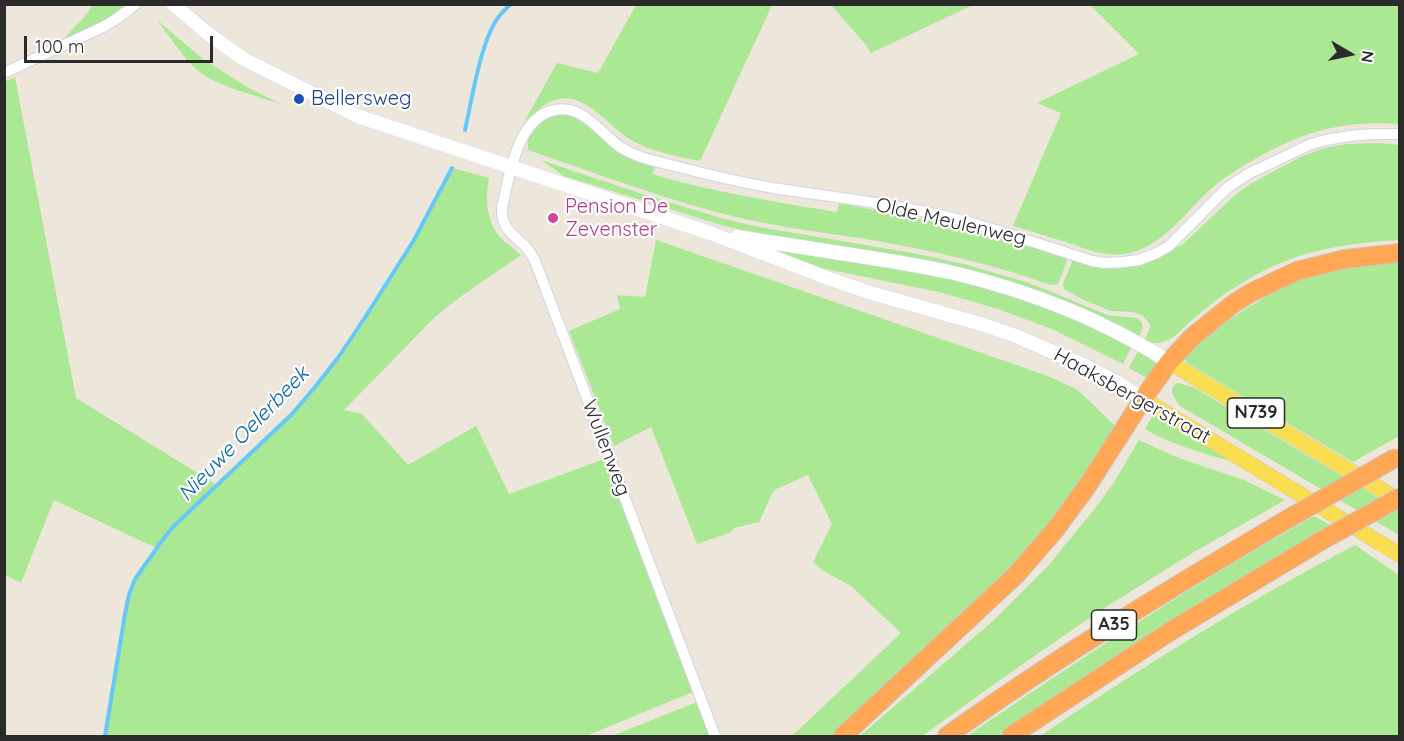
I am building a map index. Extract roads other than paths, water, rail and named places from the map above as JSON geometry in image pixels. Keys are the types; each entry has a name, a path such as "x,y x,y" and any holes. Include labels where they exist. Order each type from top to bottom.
{"highway":[{"path":"843,736 1016,575 1055,530 1169,362 1191,338 1233,304 1275,280 1297,271 1345,259 1400,254"},
{"name":"A35","path":"947,736 1201,570 1397,457"},
{"name":"A35","path":"1011,736 1170,630 1321,541 1400,499"}],"main road":[{"name":"Haaksbergerstraat","path":"173,4 207,33 242,58 357,116 710,233 871,293 1016,336 1083,365 1118,383 1400,555"},
{"name":"Haaksbergerstraat","path":"710,233 953,273 1065,309 1138,343 1400,499"}],"street":[{"path":"4,73 103,27 136,4"},
{"name":"Olde Meulenweg","path":"512,167 527,128 547,112 562,109 574,111 588,119 618,146 649,160 760,185 885,205 960,220 1003,231 1104,264 1134,261 1157,254 1169,246 1227,188 1248,174 1292,153 1325,140 1372,134 1400,134"},
{"name":"Wullenweg","path":"512,167 502,208 503,221 506,229 530,251 535,261 715,736"}],"waterway":[{"name":"Nieuwe Oelerbeek","path":"465,130 478,69 488,37 494,24 511,4"},
{"name":"Nieuwe Oelerbeek","path":"105,736 125,614 135,579 174,526 292,414 340,355 414,240 452,168"}],"place":[{"name":"Bellersweg","path":"299,99"},
{"name":"Pension De Zevenster","path":"553,218"}]}
